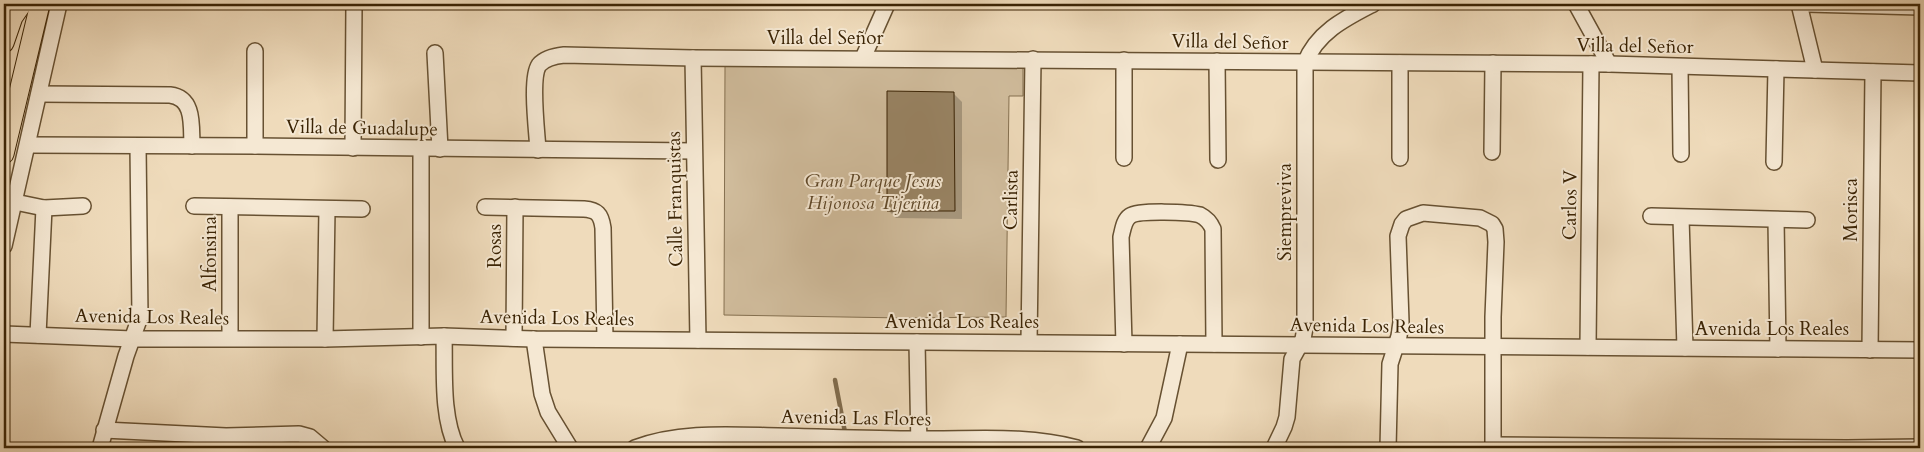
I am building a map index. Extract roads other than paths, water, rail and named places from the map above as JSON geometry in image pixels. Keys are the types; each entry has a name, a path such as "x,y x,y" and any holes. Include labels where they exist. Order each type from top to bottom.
{"main road":[{"path":"4,43 12,18 22,4"},
{"path":"4,154 40,4"}],"street":[{"path":"4,246 59,4"},
{"path":"353,148 354,4"},
{"path":"863,58 887,4"},
{"path":"1306,62 1310,51 1326,33 1343,19 1373,4"},
{"path":"1576,4 1609,64"},
{"path":"1799,4 1815,70"},
{"path":"1807,4 1920,7"},
{"path":"255,51 255,146"},
{"path":"435,53 440,149"},
{"name":"Villa del Señor","path":"538,150 535,84 538,68 541,63 556,56 564,55 693,58 1609,64 1920,73"},
{"name":"Calle Franquistas","path":"693,58 698,340"},
{"name":"Carlista","path":"1029,342 1033,59"},
{"path":"1124,60 1124,158"},
{"path":"1217,61 1218,160"},
{"name":"Siempreviva","path":"1274,448 1284,427 1286,417 1290,368 1303,339 1305,328 1306,62"},
{"path":"1400,63 1400,158"},
{"path":"1492,152 1493,63"},
{"name":"Carlos V","path":"1588,347 1591,64"},
{"path":"1680,67 1681,154"},
{"path":"1774,162 1776,69"},
{"name":"Morisca","path":"1870,350 1872,72"},
{"path":"39,94 180,96 185,101 189,110 192,146"},
{"name":"Villa de Guadalupe","path":"28,145 694,151"},
{"path":"100,448 126,356 140,317 138,146"},
{"path":"421,149 421,337"},
{"path":"15,202 44,208 83,206"},
{"path":"194,206 230,207"},
{"name":"Alfonsina","path":"230,338 230,207 362,208"},
{"path":"485,207 515,207"},
{"name":"Rosas","path":"514,338 515,207 584,209 597,212 601,217 603,228 605,339"},
{"path":"38,334 44,208"},
{"path":"325,339 327,209"},
{"path":"1124,344 1121,237 1125,221 1129,216 1141,212 1191,214 1206,219 1213,229 1214,344"},
{"path":"1388,448 1390,364 1399,336 1400,322 1398,242 1402,224 1413,216 1423,213 1480,218 1492,224 1495,229 1494,447 1920,447"},
{"path":"1651,216 1807,220"},
{"path":"1681,218 1685,348"},
{"path":"1776,220 1778,349"},
{"name":"Avenida Los Reales","path":"4,334 133,339 325,339 444,336 534,339 1920,350"},
{"path":"444,336 448,423 457,448"},
{"path":"534,339 542,394 548,412 570,448"},
{"path":"917,342 919,444"},
{"path":"1148,448 1164,418 1180,344"},
{"path":"104,430 226,436 299,434 310,437 321,446"},
{"path":"214,448 226,436"},
{"name":"Avenida Las Flores","path":"635,448 662,440 685,437 754,442 919,444 1013,439 1042,441 1077,448"}],"waterway":[{"path":"835,380 848,448"}],"park label":[{"name":"Gran Parque Jesus Hijonosa Tijerina","path":"873,192"}]}
